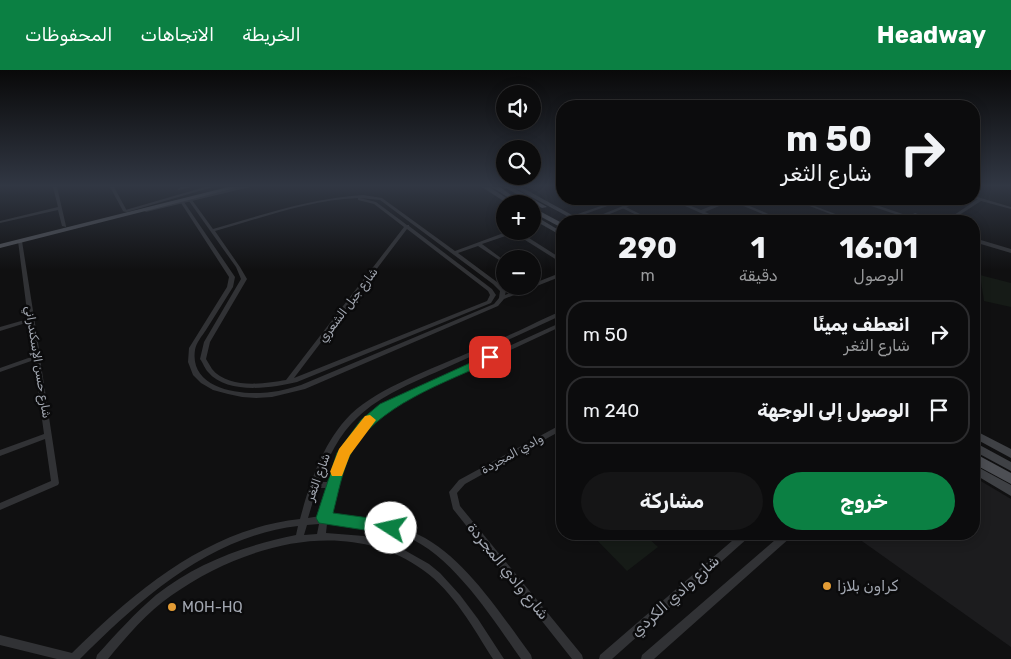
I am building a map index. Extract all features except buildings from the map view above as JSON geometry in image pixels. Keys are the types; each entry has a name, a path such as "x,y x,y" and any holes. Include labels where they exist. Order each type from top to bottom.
{"main road":[{"path":"0,241 111,214"},
{"path":"0,246 128,214"},
{"path":"542,214 556,223"},
{"path":"541,215 556,229"},
{"path":"980,437 1011,454"},
{"path":"980,449 1011,467"},
{"path":"980,461 1011,479"},
{"path":"980,473 1011,491"}],"street":[{"path":"0,222 32,214"},
{"path":"61,214 64,226"},
{"path":"196,214 192,216 229,270 231,282 192,348 191,366 196,376 205,383 226,392 243,395 270,394 303,387 496,305 502,298 509,295"},
{"path":"201,214 244,279 207,342 203,359 211,373 234,383 253,386 288,382 325,369 489,302 493,295 490,290 391,214"},
{"path":"214,232 275,214"},
{"path":"214,232 283,214"},
{"path":"402,214 495,283 503,291 502,298"},
{"name":"شارع جبل الشعري","path":"288,382 407,226"},
{"path":"980,237 1011,246"},
{"path":"454,253 496,238"},
{"path":"527,240 556,257"},
{"name":"شارع حسن الإسكندراني","path":"0,507 55,483 20,241"},
{"path":"212,244 220,241"},
{"path":"980,242 1011,250"},
{"path":"478,244 496,257"},
{"path":"541,282 556,276"},
{"name":"شارع الثغر","path":"299,539 303,520 329,448 345,425 365,408 395,389 556,316"},
{"path":"0,329 31,320"},
{"name":"شارع الثغر","path":"321,537 332,485 344,453 365,423 385,408 556,327"},
{"path":"0,370 38,357"},
{"path":"304,362 312,369 325,369"},
{"path":"226,392 234,383"},
{"name":"وادي المجردة","path":"462,482 556,430"},
{"path":"0,453 48,435"},
{"name":"شارع وادي المجردة","path":"462,482 453,492 456,506 578,659"},
{"path":"315,485 332,485"},
{"path":"0,640 73,659 146,591 196,557 246,533 303,520 324,518 391,528 427,543 469,581 527,659"},
{"path":"101,659 144,612 169,592 195,575 255,547 299,539 355,537 408,556 426,567 443,581 499,659"},
{"name":"شارع وادي الكردي","path":"604,659 739,540"},
{"path":"646,659 780,540"}],"shaded area":[{"path":"980,275 1011,283 1011,307 984,301"},
{"path":"980,481 1011,499 1011,647 860,540 980,540"},
{"path":"597,540 650,540 658,547 627,571"}],"slow traffic":[{"path":"337,472 344,453 365,423 370,420"}],"place":[{"name":"كراون بلازا","path":"827,586"},
{"name":"MOH-HQ","path":"172,607"}],"route":[{"path":"391,528 324,518 332,485 344,453 365,423 385,408 402,398 490,357"}]}
